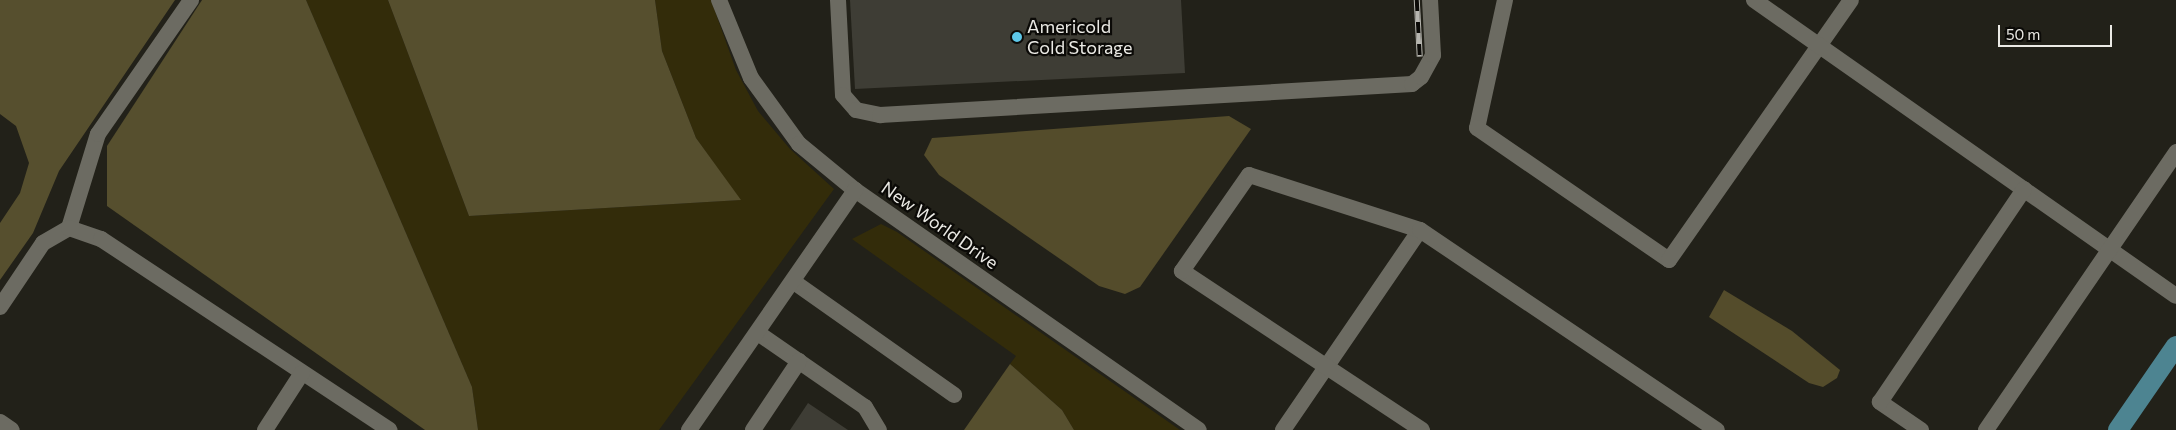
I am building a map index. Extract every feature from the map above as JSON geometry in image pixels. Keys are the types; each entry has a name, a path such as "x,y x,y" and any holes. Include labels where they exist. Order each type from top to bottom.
{"main road":[{"path":"2118,430 2176,346"}],"street":[{"path":"0,307 44,243 69,228 98,134 191,0"},
{"name":"New World Drive","path":"718,0 732,38 768,107 798,144 855,190 1199,430"},
{"path":"838,0 843,95 856,110 880,115 1412,84 1421,78 1433,55 1430,0"},
{"path":"1505,0 1477,128 1669,260 1851,0"},
{"path":"1754,0 2176,296"},
{"path":"1986,430 2111,250 2176,152"},
{"path":"1422,430 1182,271 1248,175 1420,230 1717,430"},
{"path":"1921,430 1880,402 2024,189"},
{"path":"689,430 794,282 855,190"},
{"path":"69,228 101,239 390,430"},
{"path":"1283,430 1328,368 1420,230"},
{"path":"794,282 954,395"},
{"path":"758,333 865,407 880,430"},
{"path":"754,430 799,361"},
{"path":"265,430 302,373"},
{"path":"0,422 12,430"}],"shaded area":[{"path":"0,0 175,0 59,171 33,233 0,280 0,223 20,193 29,163 16,126 0,114"},
{"path":"202,0 306,0 472,387 478,430 425,430 107,206 107,146"},
{"path":"306,0 388,0 469,216 740,200 696,138 662,51 655,0 711,0 736,70 758,111 790,149 834,189 659,430 478,430 472,387"},
{"path":"388,0 655,0 662,51 696,138 741,200 469,216"},
{"path":"1229,116 1251,129 1140,287 1125,294 1099,286 939,175 924,155 932,138"},
{"path":"881,224 897,232 1180,430 1074,430 1062,410 1010,364 1016,356 852,239"},
{"path":"1724,290 1792,331 1840,370 1837,378 1823,387 1809,383 1709,317"},
{"path":"1010,364 1062,410 1074,430 964,430"}],"building":[{"name":"Americold Cold Storage","path":"850,0 1181,0 1185,73 855,89"},
{"path":"808,403 848,430 790,430"}],"railway":[{"path":"1417,0 1420,57"}],"place":[{"name":"Americold Cold Storage","path":"1017,37"}]}
